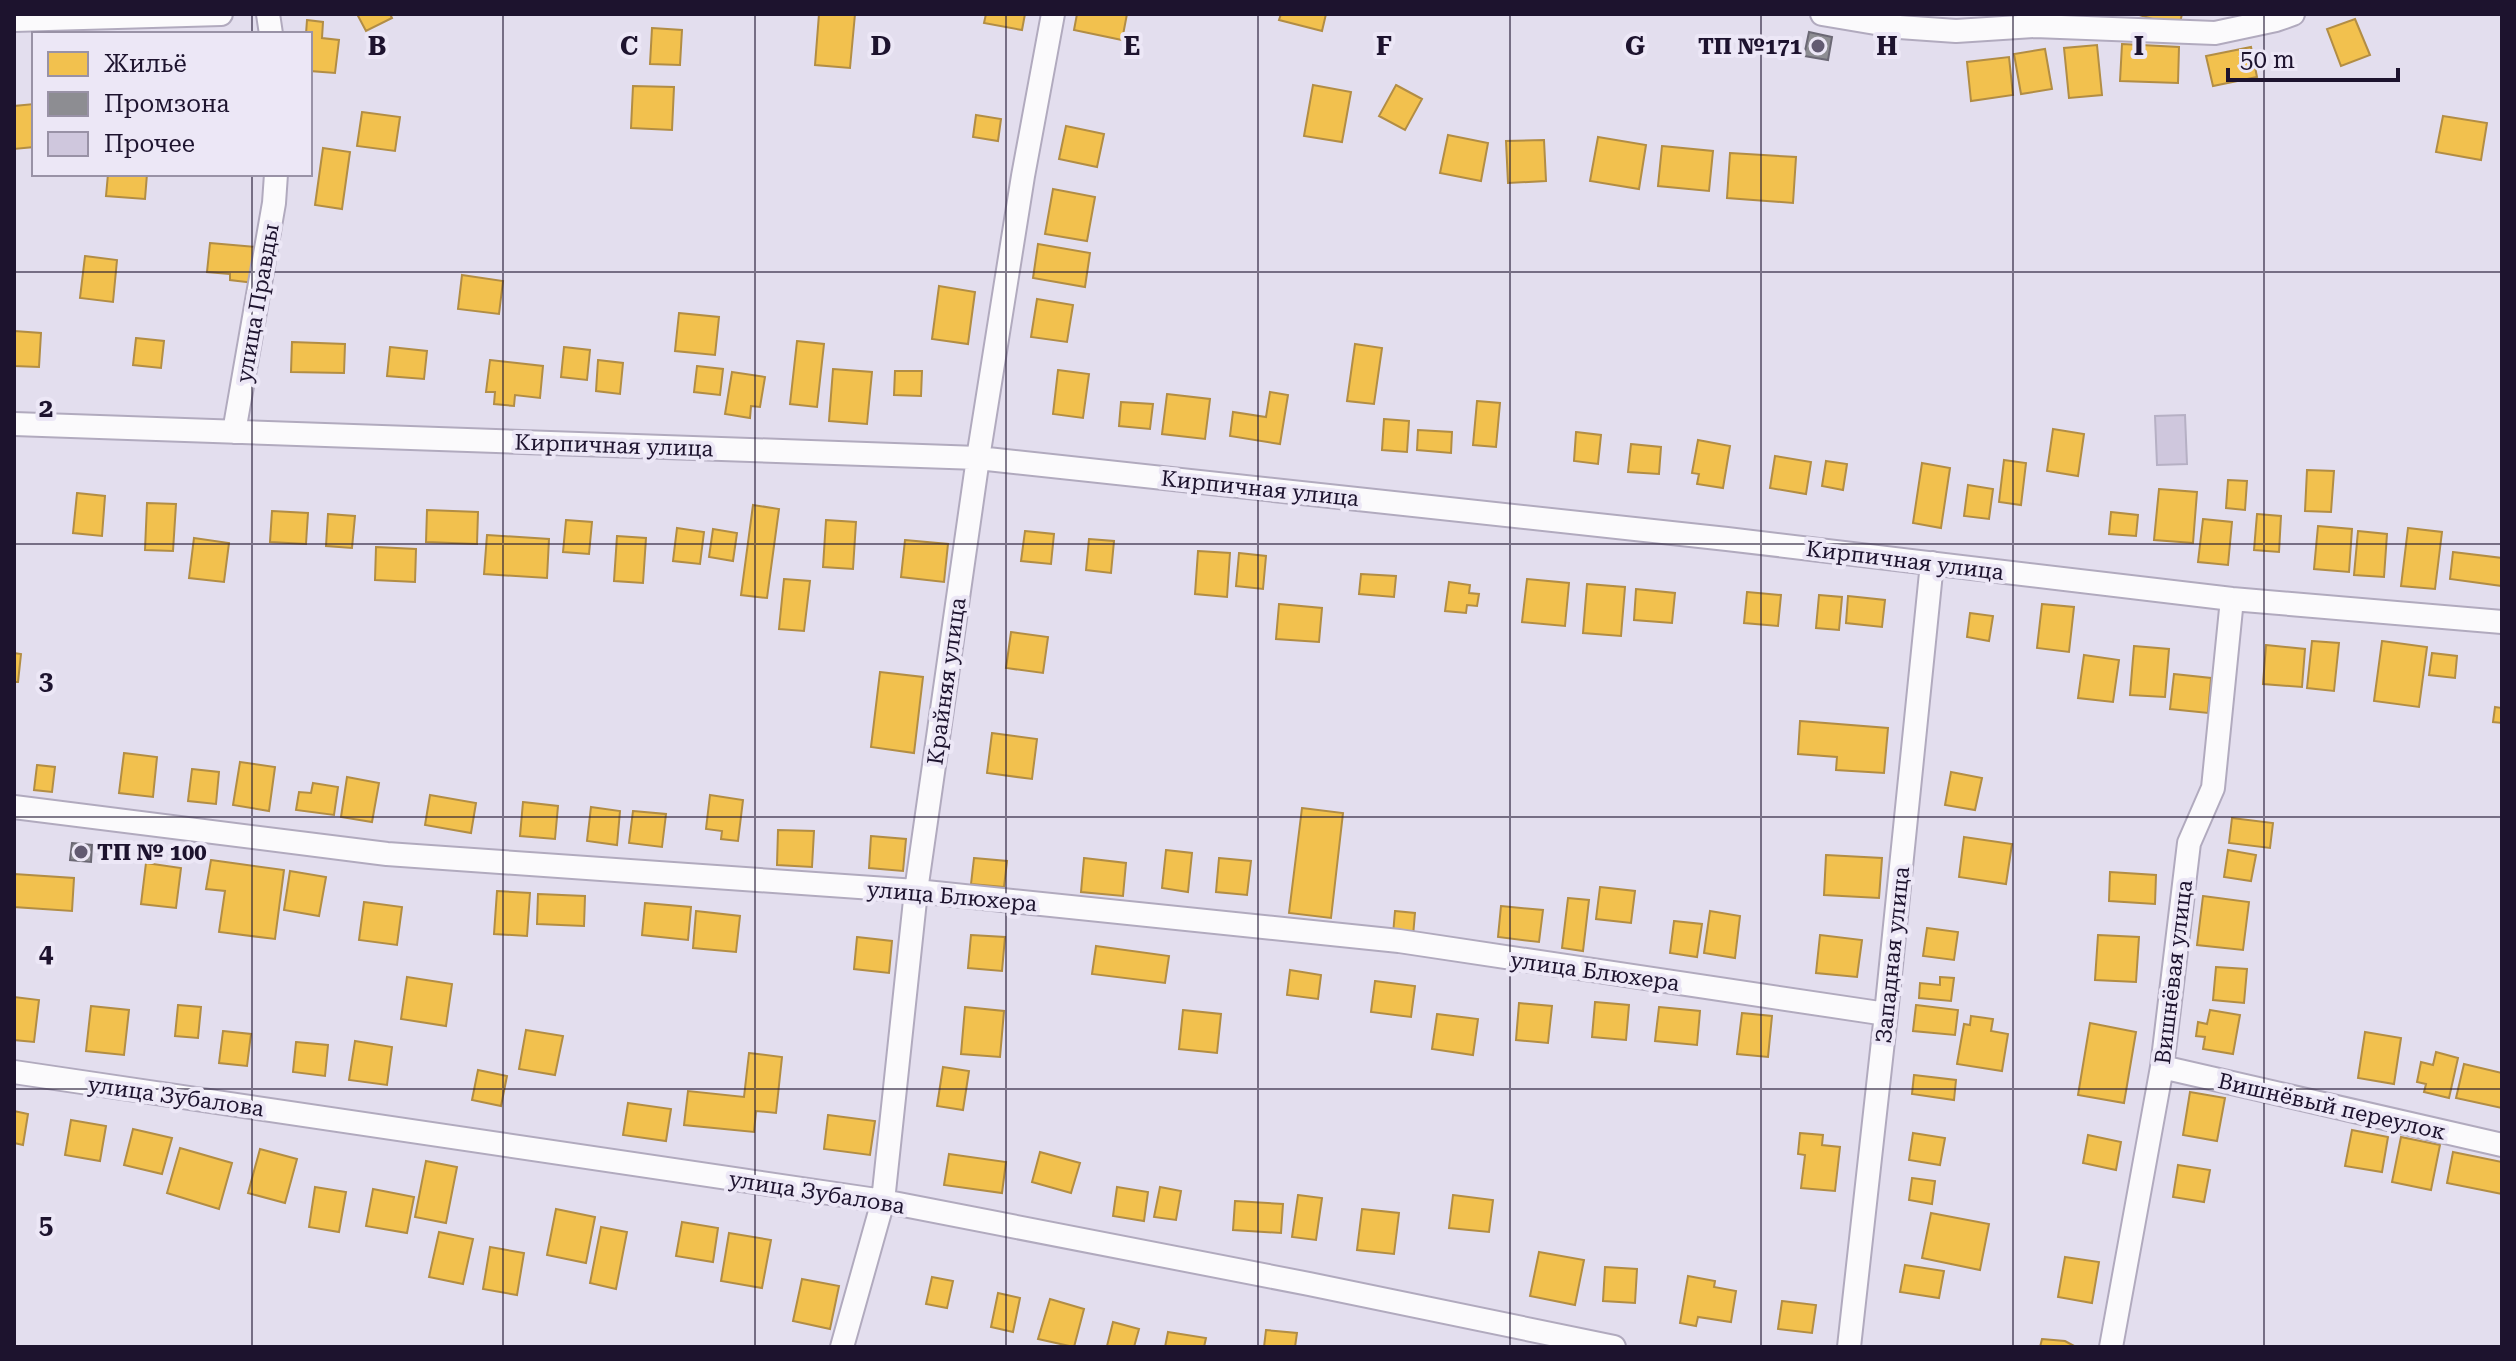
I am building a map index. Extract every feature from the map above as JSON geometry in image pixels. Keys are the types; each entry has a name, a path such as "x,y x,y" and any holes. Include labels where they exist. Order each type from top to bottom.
{"street":[{"path":"14,20 221,14"},
{"name":"Крайняя улица","path":"842,1347 883,1201 916,891 978,458 1023,176 1053,14"},
{"path":"1822,14 1899,27 1956,31 2035,26 2215,33 2293,14"},
{"name":"улица Правды","path":"234,432 274,203 276,176"},
{"name":"Кирпичная улица","path":"14,424 978,458 2232,599 2502,622"},
{"name":"Западная улица","path":"1849,1347 1932,563"},
{"name":"Вишнёвая улица","path":"2111,1347 2162,1067 2189,843 2213,788 2232,599"},
{"name":"улица Блюхера","path":"14,807 387,854 916,891 1399,941 1886,1014"},
{"name":"Вишнёвый переулок","path":"2162,1067 2502,1145"},
{"name":"улица Зубалова","path":"14,1072 883,1201 1614,1347"}],"building: Жильё":[{"path":"357,14 390,14 392,18 366,31"},
{"path":"819,14 855,14 850,68 815,65"},
{"path":"986,14 1025,14 1022,30 984,23"},
{"path":"1077,14 1127,14 1122,40 1074,30"},
{"path":"1281,14 1326,14 1322,31 1279,20"},
{"path":"2136,14 2182,14 2179,27"},
{"path":"2355,19 2370,55 2341,66 2327,29"},
{"path":"307,20 323,22 322,38 339,40 335,73 312,71 312,32 306,32"},
{"path":"652,28 682,30 680,65 650,64"},
{"path":"2122,44 2179,47 2178,83 2120,81"},
{"path":"2097,45 2102,95 2069,98 2064,48"},
{"path":"2251,47 2257,77 2213,86 2206,56"},
{"path":"2045,49 2052,89 2021,94 2014,54"},
{"path":"2009,57 2013,95 1971,101 1967,62"},
{"path":"1313,85 1351,92 1342,142 1304,136"},
{"path":"1396,85 1422,99 1405,130 1379,116"},
{"path":"633,86 674,87 672,130 631,128"},
{"path":"32,104 32,147 14,149 14,106"},
{"path":"362,112 400,117 395,151 357,146"},
{"path":"976,115 1001,119 998,141 973,137"},
{"path":"2443,116 2487,123 2481,160 2436,152"},
{"path":"1066,126 1104,134 1097,167 1059,159"},
{"path":"1448,135 1488,143 1481,181 1440,173"},
{"path":"1598,137 1646,145 1639,189 1590,181"},
{"path":"1544,140 1546,181 1508,183 1506,141"},
{"path":"1662,146 1713,151 1709,191 1658,186"},
{"path":"323,148 350,152 342,209 315,205"},
{"path":"1730,153 1796,157 1793,203 1727,198"},
{"path":"108,176 147,176 145,199 106,196"},
{"path":"1053,189 1095,197 1087,241 1045,234"},
{"path":"210,243 257,247 254,283 230,280 230,274 207,272"},
{"path":"1038,244 1090,253 1085,287 1033,278"},
{"path":"85,256 117,260 113,302 80,298"},
{"path":"462,275 503,281 499,314 458,309"},
{"path":"939,286 975,292 968,344 932,339"},
{"path":"1037,299 1073,305 1067,342 1031,337"},
{"path":"679,313 719,317 715,355 675,351"},
{"path":"14,331 41,333 39,367 14,366"},
{"path":"136,338 164,341 161,368 133,365"},
{"path":"797,341 824,344 817,407 790,404"},
{"path":"292,342 345,344 344,373 291,372"},
{"path":"1355,344 1382,348 1374,404 1347,401"},
{"path":"390,347 427,351 424,379 387,376"},
{"path":"564,347 590,350 587,380 561,377"},
{"path":"490,360 543,366 540,398 515,395 514,406 494,404 495,392 486,392"},
{"path":"598,360 623,363 620,394 596,391"},
{"path":"697,366 723,369 720,395 694,392"},
{"path":"833,369 872,372 867,424 829,421"},
{"path":"1058,370 1089,374 1083,418 1053,414"},
{"path":"895,371 922,371 921,396 894,395"},
{"path":"732,372 765,377 760,407 751,406 750,418 725,414"},
{"path":"1270,392 1288,395 1280,444 1230,436 1233,412 1266,417"},
{"path":"1167,394 1210,399 1205,439 1162,434"},
{"path":"1477,401 1500,403 1496,447 1473,445"},
{"path":"1121,402 1153,404 1150,429 1119,426"},
{"path":"1384,419 1409,421 1407,452 1382,450"},
{"path":"2053,429 2084,434 2078,476 2047,471"},
{"path":"1418,430 1452,432 1451,453 1417,450"},
{"path":"1576,432 1601,435 1598,464 1574,461"},
{"path":"1698,440 1730,446 1723,488 1697,484 1699,474 1692,473"},
{"path":"1631,444 1661,447 1659,474 1628,472"},
{"path":"1775,456 1811,462 1806,494 1770,488"},
{"path":"2004,460 2026,463 2021,505 1999,502"},
{"path":"1826,461 1847,464 1843,490 1822,486"},
{"path":"1922,463 1950,468 1941,528 1913,523"},
{"path":"2307,470 2334,471 2331,512 2305,511"},
{"path":"2228,480 2247,481 2245,510 2226,508"},
{"path":"1968,485 1993,489 1989,519 1964,516"},
{"path":"2159,489 2197,492 2193,543 2154,540"},
{"path":"77,493 105,496 102,536 73,533"},
{"path":"147,503 176,504 173,551 145,550"},
{"path":"753,505 779,509 767,598 741,595"},
{"path":"427,510 478,512 477,544 426,542"},
{"path":"272,511 308,513 306,544 270,542"},
{"path":"2111,512 2138,515 2136,536 2109,534"},
{"path":"328,514 355,516 352,548 326,546"},
{"path":"2257,514 2281,516 2279,552 2254,550"},
{"path":"2203,519 2232,522 2228,565 2198,562"},
{"path":"566,520 592,522 589,554 563,552"},
{"path":"826,520 856,522 853,569 823,567"},
{"path":"2318,526 2352,529 2349,572 2314,569"},
{"path":"677,528 704,532 700,564 673,561"},
{"path":"2408,528 2442,532 2435,589 2401,586"},
{"path":"713,529 737,533 733,561 709,557"},
{"path":"1025,531 1054,534 1051,564 1021,561"},
{"path":"2358,531 2387,534 2384,577 2354,575"},
{"path":"487,535 549,539 547,578 484,574"},
{"path":"617,536 646,538 643,583 614,581"},
{"path":"194,538 229,543 224,582 189,578"},
{"path":"1089,539 1114,541 1111,573 1086,570"},
{"path":"905,540 948,544 944,582 901,577"},
{"path":"376,547 416,549 415,582 375,580"},
{"path":"1198,551 1230,553 1227,597 1195,594"},
{"path":"2453,552 2502,558 2502,586 2450,579"},
{"path":"1239,553 1266,556 1263,589 1236,586"},
{"path":"1361,574 1396,576 1394,597 1359,594"},
{"path":"784,579 810,581 804,631 779,629"},
{"path":"1527,579 1569,583 1565,626 1522,622"},
{"path":"1449,582 1470,585 1469,593 1479,594 1477,606 1467,605 1466,613 1445,611"},
{"path":"1587,584 1625,587 1621,636 1583,633"},
{"path":"1636,589 1675,593 1672,623 1634,620"},
{"path":"1747,592 1781,595 1778,626 1744,623"},
{"path":"1819,595 1842,597 1839,630 1816,628"},
{"path":"1848,596 1885,600 1882,627 1846,623"},
{"path":"1279,604 1322,608 1319,642 1276,639"},
{"path":"2042,604 2074,607 2069,652 2037,648"},
{"path":"1970,613 1993,616 1989,641 1967,637"},
{"path":"1011,632 1048,637 1043,673 1006,668"},
{"path":"2312,641 2339,643 2334,691 2307,688"},
{"path":"2382,641 2427,647 2419,707 2374,701"},
{"path":"2266,645 2305,649 2302,687 2263,684"},
{"path":"2134,646 2169,649 2165,697 2130,695"},
{"path":"14,653 21,654 18,682 14,682"},
{"path":"2432,653 2457,656 2455,678 2429,675"},
{"path":"2084,655 2119,660 2113,702 2078,698"},
{"path":"880,672 923,677 914,753 871,747"},
{"path":"2174,674 2211,678 2208,713 2170,709"},
{"path":"2495,707 2502,708 2502,723 2493,722"},
{"path":"1800,721 1888,728 1884,773 1836,770 1837,757 1798,754"},
{"path":"992,733 1037,739 1032,779 987,773"},
{"path":"124,753 157,757 153,797 119,793"},
{"path":"240,762 275,767 269,811 233,805"},
{"path":"37,765 55,767 52,792 34,790"},
{"path":"192,769 219,772 216,804 188,801"},
{"path":"1951,772 1982,778 1975,810 1945,805"},
{"path":"347,777 379,783 372,822 341,817"},
{"path":"313,783 338,787 334,815 296,810 299,792 311,793"},
{"path":"430,795 476,803 471,833 425,825"},
{"path":"710,795 743,800 738,841 721,839 722,831 706,829"},
{"path":"523,802 558,806 555,839 520,836"},
{"path":"591,807 620,811 617,845 587,841"},
{"path":"1302,808 1343,813 1331,918 1289,913"},
{"path":"633,811 666,814 662,847 629,843"},
{"path":"2232,818 2273,823 2270,848 2229,843"},
{"path":"778,830 814,831 812,867 777,865"},
{"path":"871,836 906,839 903,871 869,868"},
{"path":"1964,837 2012,844 2006,884 1959,877"},
{"path":"1166,850 1192,853 1188,892 1162,888"},
{"path":"2228,850 2256,855 2251,881 2224,877"},
{"path":"1826,855 1882,858 1879,898 1824,895"},
{"path":"974,858 1007,861 1004,887 971,884"},
{"path":"1084,858 1126,863 1123,896 1081,892"},
{"path":"1219,858 1251,861 1247,895 1216,892"},
{"path":"211,860 284,870 275,939 219,932 225,891 206,889"},
{"path":"146,863 181,868 176,908 141,904"},
{"path":"290,871 326,877 319,916 284,910"},
{"path":"2110,872 2156,875 2155,904 2109,901"},
{"path":"14,874 74,878 72,911 14,907"},
{"path":"1600,887 1635,891 1631,923 1596,919"},
{"path":"497,891 530,893 527,936 494,934"},
{"path":"538,894 585,896 584,926 537,924"},
{"path":"2203,896 2249,902 2243,950 2197,945"},
{"path":"1568,898 1589,900 1583,951 1562,948"},
{"path":"364,902 402,907 397,945 359,940"},
{"path":"645,903 691,907 688,940 642,935"},
{"path":"1501,906 1543,910 1539,942 1498,937"},
{"path":"696,911 740,916 736,952 693,948"},
{"path":"1395,911 1415,913 1413,936 1393,934"},
{"path":"1710,911 1740,916 1735,958 1704,953"},
{"path":"1674,921 1702,924 1697,957 1670,953"},
{"path":"1927,928 1958,932 1954,960 1923,956"},
{"path":"971,935 1005,937 1002,971 968,968"},
{"path":"1820,935 1862,940 1857,977 1816,973"},
{"path":"2098,935 2139,937 2136,982 2095,980"},
{"path":"857,937 892,941 889,973 854,969"},
{"path":"1096,946 1169,956 1165,983 1092,974"},
{"path":"2216,967 2247,969 2244,1003 2213,1000"},
{"path":"1290,970 1321,975 1318,999 1287,995"},
{"path":"407,977 452,984 446,1026 401,1019"},
{"path":"1940,977 1954,978 1951,1001 1919,998 1920,983 1940,985"},
{"path":"1375,981 1415,986 1411,1017 1371,1012"},
{"path":"14,997 39,1000 34,1042 14,1040"},
{"path":"1595,1002 1629,1005 1626,1040 1592,1037"},
{"path":"1519,1003 1552,1006 1548,1043 1516,1040"},
{"path":"178,1005 201,1007 198,1038 175,1036"},
{"path":"1916,1005 1958,1010 1955,1035 1913,1031"},
{"path":"91,1006 129,1010 124,1055 86,1051"},
{"path":"965,1007 1004,1011 1000,1057 961,1054"},
{"path":"1659,1007 1700,1011 1697,1045 1655,1041"},
{"path":"1183,1010 1221,1014 1217,1053 1179,1049"},
{"path":"2210,1010 2240,1015 2233,1054 2203,1049 2205,1037 2196,1036 2198,1022 2207,1024"},
{"path":"1742,1013 1772,1016 1768,1057 1737,1054"},
{"path":"1437,1014 1478,1019 1473,1055 1432,1049"},
{"path":"1971,1016 1993,1019 1991,1031 2008,1034 2002,1071 1957,1064 1964,1024 1970,1025"},
{"path":"2090,1023 2136,1032 2124,1103 2078,1095"},
{"path":"526,1030 563,1036 555,1075 519,1069"},
{"path":"223,1031 251,1034 247,1066 219,1063"},
{"path":"2365,1032 2401,1038 2394,1084 2358,1078"},
{"path":"355,1041 392,1047 387,1085 349,1080"},
{"path":"296,1042 328,1045 325,1076 293,1072"},
{"path":"2436,1052 2458,1058 2449,1098 2424,1092 2426,1084 2417,1082 2421,1062 2433,1065"},
{"path":"749,1053 782,1057 776,1113 756,1111 754,1132 684,1125 688,1091 744,1097"},
{"path":"2464,1064 2502,1073 2502,1108 2456,1098"},
{"path":"943,1067 969,1071 963,1110 937,1106"},
{"path":"478,1070 507,1076 501,1106 472,1100"},
{"path":"1914,1075 1956,1080 1954,1100 1912,1094"},
{"path":"2190,1092 2225,1098 2217,1141 2183,1135"},
{"path":"628,1103 671,1109 666,1141 623,1135"},
{"path":"14,1111 28,1114 23,1145 14,1143"},
{"path":"828,1115 875,1121 870,1155 824,1149"},
{"path":"71,1120 106,1126 100,1161 65,1155"},
{"path":"133,1129 172,1138 162,1174 124,1165"},
{"path":"2352,1130 2388,1137 2382,1172 2345,1166"},
{"path":"1800,1133 1823,1135 1822,1145 1840,1147 1835,1191 1801,1188 1805,1155 1798,1154"},
{"path":"1913,1133 1945,1138 1940,1165 1909,1160"},
{"path":"2088,1135 2121,1142 2116,1170 2083,1163"},
{"path":"2401,1137 2440,1145 2431,1190 2392,1182"},
{"path":"180,1148 232,1163 219,1209 167,1193"},
{"path":"260,1149 297,1159 285,1203 248,1193"},
{"path":"1040,1152 1080,1163 1071,1193 1032,1182"},
{"path":"2453,1152 2502,1162 2502,1194 2447,1183"},
{"path":"949,1154 1006,1162 1002,1193 944,1185"},
{"path":"426,1161 457,1167 446,1223 415,1217"},
{"path":"2178,1165 2210,1170 2204,1202 2173,1197"},
{"path":"1912,1178 1935,1181 1932,1204 1909,1200"},
{"path":"315,1187 346,1192 339,1232 309,1227"},
{"path":"1117,1187 1148,1192 1144,1221 1113,1216"},
{"path":"1160,1187 1181,1191 1176,1220 1154,1217"},
{"path":"373,1189 414,1197 407,1233 366,1226"},
{"path":"1298,1195 1322,1198 1316,1240 1292,1237"},
{"path":"1453,1195 1493,1200 1489,1232 1449,1228"},
{"path":"1235,1201 1283,1204 1281,1233 1233,1230"},
{"path":"556,1209 595,1217 586,1263 547,1255"},
{"path":"1362,1209 1399,1213 1394,1254 1357,1250"},
{"path":"1931,1213 1989,1224 1980,1270 1922,1258"},
{"path":"682,1222 718,1228 713,1262 676,1256"},
{"path":"601,1227 627,1232 616,1289 590,1283"},
{"path":"439,1232 473,1239 463,1284 429,1277"},
{"path":"729,1233 771,1240 762,1288 721,1281"},
{"path":"490,1247 524,1253 517,1295 483,1289"},
{"path":"1539,1252 1584,1260 1575,1305 1530,1296"},
{"path":"2065,1257 2099,1262 2092,1303 2058,1297"},
{"path":"1905,1265 1944,1271 1939,1298 1900,1292"},
{"path":"1605,1267 1637,1269 1635,1303 1603,1301"},
{"path":"1688,1276 1715,1281 1714,1287 1736,1291 1731,1322 1698,1317 1696,1326 1680,1323"},
{"path":"932,1277 953,1281 947,1308 926,1304"},
{"path":"802,1279 839,1286 830,1329 793,1321"},
{"path":"998,1293 1020,1298 1013,1332 991,1327"},
{"path":"1050,1299 1084,1309 1074,1347 1038,1339"},
{"path":"1782,1301 1816,1305 1812,1333 1778,1329"},
{"path":"1113,1322 1139,1329 1134,1347 1107,1346"},
{"path":"1266,1330 1297,1333 1295,1347 1264,1347"},
{"path":"1168,1332 1206,1338 1204,1347 1165,1347"},
{"path":"2042,1339 2065,1341 2076,1347 2040,1347"}],"building: Промзона":[{"name":"ТП №171","path":"1809,32 1832,37 1828,60 1804,56"},
{"name":"ТП № 100","path":"72,843 92,845 91,862 70,860"}],"building: Прочее":[{"path":"2185,415 2187,464 2157,465 2155,416"}],"place":[{"name":"ТП №171","path":"1818,46"},
{"name":"ТП № 100","path":"81,852"}]}
